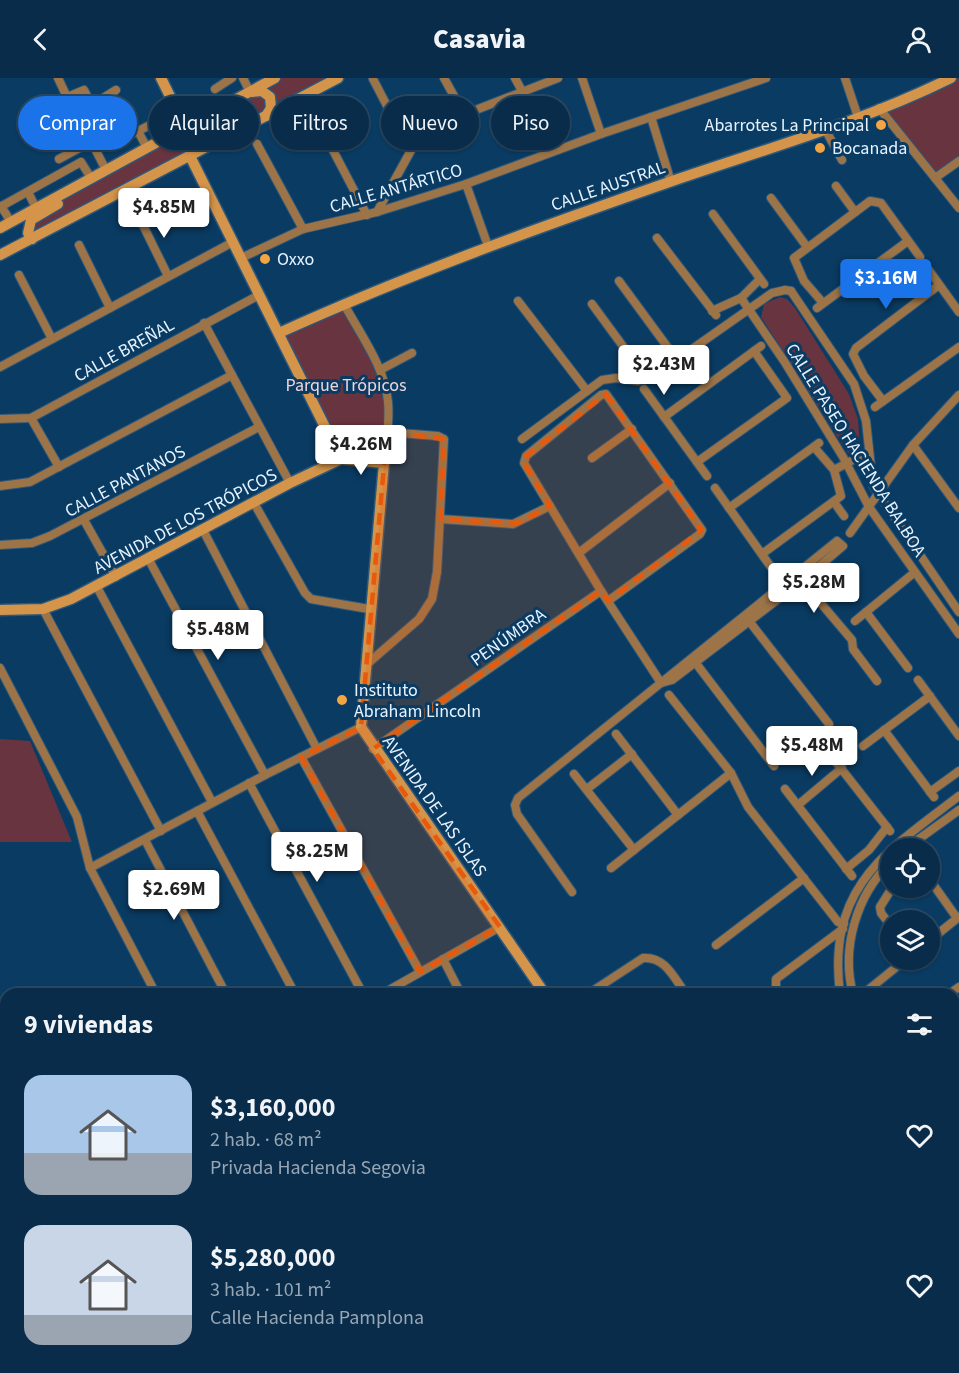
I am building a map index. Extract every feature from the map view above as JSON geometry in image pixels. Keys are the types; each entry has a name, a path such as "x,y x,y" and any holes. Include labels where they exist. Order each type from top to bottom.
{"street":[{"path":"58,78 67,96"},
{"path":"161,78 170,96"},
{"path":"215,89 232,78"},
{"path":"243,78 250,92"},
{"path":"243,96 275,78"},
{"path":"0,255 338,78"},
{"path":"444,78 454,96"},
{"path":"516,78 522,91"},
{"path":"479,108 558,78"},
{"path":"582,78 601,134"},
{"name":"CALLE ANTÁRTICO","path":"241,258 303,229 367,215 466,184 743,82 766,78"},
{"path":"845,78 858,117"},
{"name":"CALLE AUSTRAL","path":"279,333 488,246 825,129 951,78"},
{"path":"373,79 382,96"},
{"path":"69,96 83,90 87,96"},
{"path":"107,96 117,90"},
{"path":"250,92 262,91 270,98 271,108 266,116"},
{"path":"879,108 959,208"},
{"path":"651,117 671,182"},
{"path":"0,228 147,148 138,131 149,126"},
{"path":"825,129 842,160"},
{"path":"259,149 303,229"},
{"path":"58,159 74,150"},
{"path":"96,150 106,170"},
{"path":"333,150 367,215"},
{"path":"377,212 410,150"},
{"path":"190,156 340,459 384,463"},
{"path":"935,178 959,161"},
{"path":"10,222 1,206 81,162 92,178"},
{"path":"466,184 488,246"},
{"path":"836,186 855,212"},
{"path":"32,239 28,232 31,220 60,203 75,187"},
{"path":"28,192 36,208"},
{"path":"771,198 807,247"},
{"path":"908,241 820,306 804,281 794,258 870,201 876,201 908,241 920,258"},
{"path":"137,213 168,276"},
{"path":"657,238 714,313 762,281 713,214"},
{"path":"0,367 233,242"},
{"path":"79,245 110,308"},
{"path":"928,269 959,312"},
{"path":"19,276 52,339"},
{"path":"620,281 676,360"},
{"path":"522,439 602,380 647,379 772,293 791,291 804,281"},
{"path":"883,401 854,359 856,348 939,285"},
{"name":"CALLE PASEO HACIENDA BALBOA","path":"791,291 854,384 866,421 873,486 959,612"},
{"name":"CALLE BREÑAL","path":"0,419 31,418 259,295"},
{"name":"CALLE PASEO HACIENDA BALBOA","path":"741,297 784,361 846,463 869,507 959,634"},
{"path":"518,301 587,391"},
{"name":"AVENIDA DE LAS ISLAS","path":"344,304 380,370 388,403 369,609 361,727 541,988"},
{"path":"592,304 647,379"},
{"path":"204,323 290,483"},
{"path":"875,407 959,347"},
{"path":"664,417 758,348 788,398 697,462"},
{"path":"380,370 412,353"},
{"path":"771,372 784,361"},
{"path":"0,486 30,482 232,375"},
{"path":"854,384 864,376"},
{"path":"644,389 707,476"},
{"path":"608,601 700,534 702,530 606,394 601,395 524,460 601,591 661,683"},
{"path":"849,533 913,445 959,395"},
{"path":"31,418 59,467"},
{"name":"CALLE PANTANOS","path":"0,545 32,543 84,520 259,427"},
{"path":"592,458 632,429"},
{"path":"366,665 426,611 437,572 444,439 438,436 387,432"},
{"path":"729,508 816,445 834,470 842,494 762,554"},
{"path":"913,445 959,508"},
{"path":"834,470 868,452"},
{"name":"AVENIDA DE LOS TRÓPICOS","path":"0,609 43,609 97,587 290,483 340,459"},
{"path":"580,552 670,483"},
{"path":"715,488 778,577"},
{"path":"254,502 305,593 319,602 369,609"},
{"path":"834,502 844,516"},
{"path":"441,519 513,524 550,506"},
{"path":"84,520 116,577"},
{"path":"203,530 317,749"},
{"path":"572,892 517,814 515,805 518,798 661,683 839,541 843,548 802,581 672,680 661,683"},
{"path":"149,560 264,775"},
{"path":"855,621 915,572"},
{"path":"802,581 852,640 853,649 877,681"},
{"path":"97,587 212,802"},
{"name":"PENÚMBRA","path":"374,749 601,591"},
{"path":"43,609 161,831"},
{"path":"866,612 908,668"},
{"path":"749,621 829,724"},
{"path":"695,662 774,766"},
{"path":"0,668 77,818 90,868 153,988"},
{"path":"918,680 959,736"},
{"path":"669,695 731,773 748,807 842,925 840,988"},
{"path":"863,746 930,696"},
{"path":"90,868 212,802 361,727"},
{"path":"884,730 932,794 958,775"},
{"path":"616,734 678,815"},
{"path":"785,789 849,872 889,829 825,748"},
{"path":"587,789 632,754"},
{"path":"301,757 420,972"},
{"path":"798,806 842,768"},
{"path":"611,868 731,773"},
{"path":"574,774 634,850"},
{"path":"249,783 360,988"},
{"path":"776,988 776,979 833,935 842,925 866,875 877,861 959,796"},
{"path":"920,838 959,810"},
{"path":"197,811 292,988"},
{"path":"145,840 223,988"},
{"path":"869,850 877,861"},
{"path":"716,945 804,878"},
{"path":"852,988 848,966 859,912 866,895 880,878"},
{"path":"940,894 958,918 940,932"},
{"path":"828,909 836,914 848,911 859,912"},
{"path":"400,988 420,972 500,927"},
{"path":"597,988 643,958 653,957 663,962 682,988"},
{"path":"443,959 457,988"},
{"path":"870,988 893,970"}],"highlighted area":[{"path":"606,394 702,530 608,601 601,591 373,749 500,927 420,972 301,757 361,727 387,432 444,439 441,519 518,523 550,506 524,463 526,456"}],"green space":[{"path":"278,78 337,78 300,96 271,96 271,108 264,90"},
{"path":"959,78 959,157 934,176 883,109"},
{"path":"261,91 270,110 259,116 259,96 252,96"},
{"path":"151,150 194,150 56,223 54,220 33,231 31,225 80,188"},
{"path":"780,297 787,299 795,308 849,394 858,419 860,449 849,454 845,449 761,317 764,304"},
{"name":"Parque Trópicos","path":"342,305 379,370 388,404 383,461 341,458 280,334"},
{"path":"0,739 30,741 72,842 0,842"}],"place":[{"name":"Abarrotes La Principal","path":"881,125"},
{"name":"Bocanada","path":"820,148"},
{"name":"Oxxo","path":"265,259"},
{"name":"Instituto Abraham Lincoln","path":"342,700"}]}
